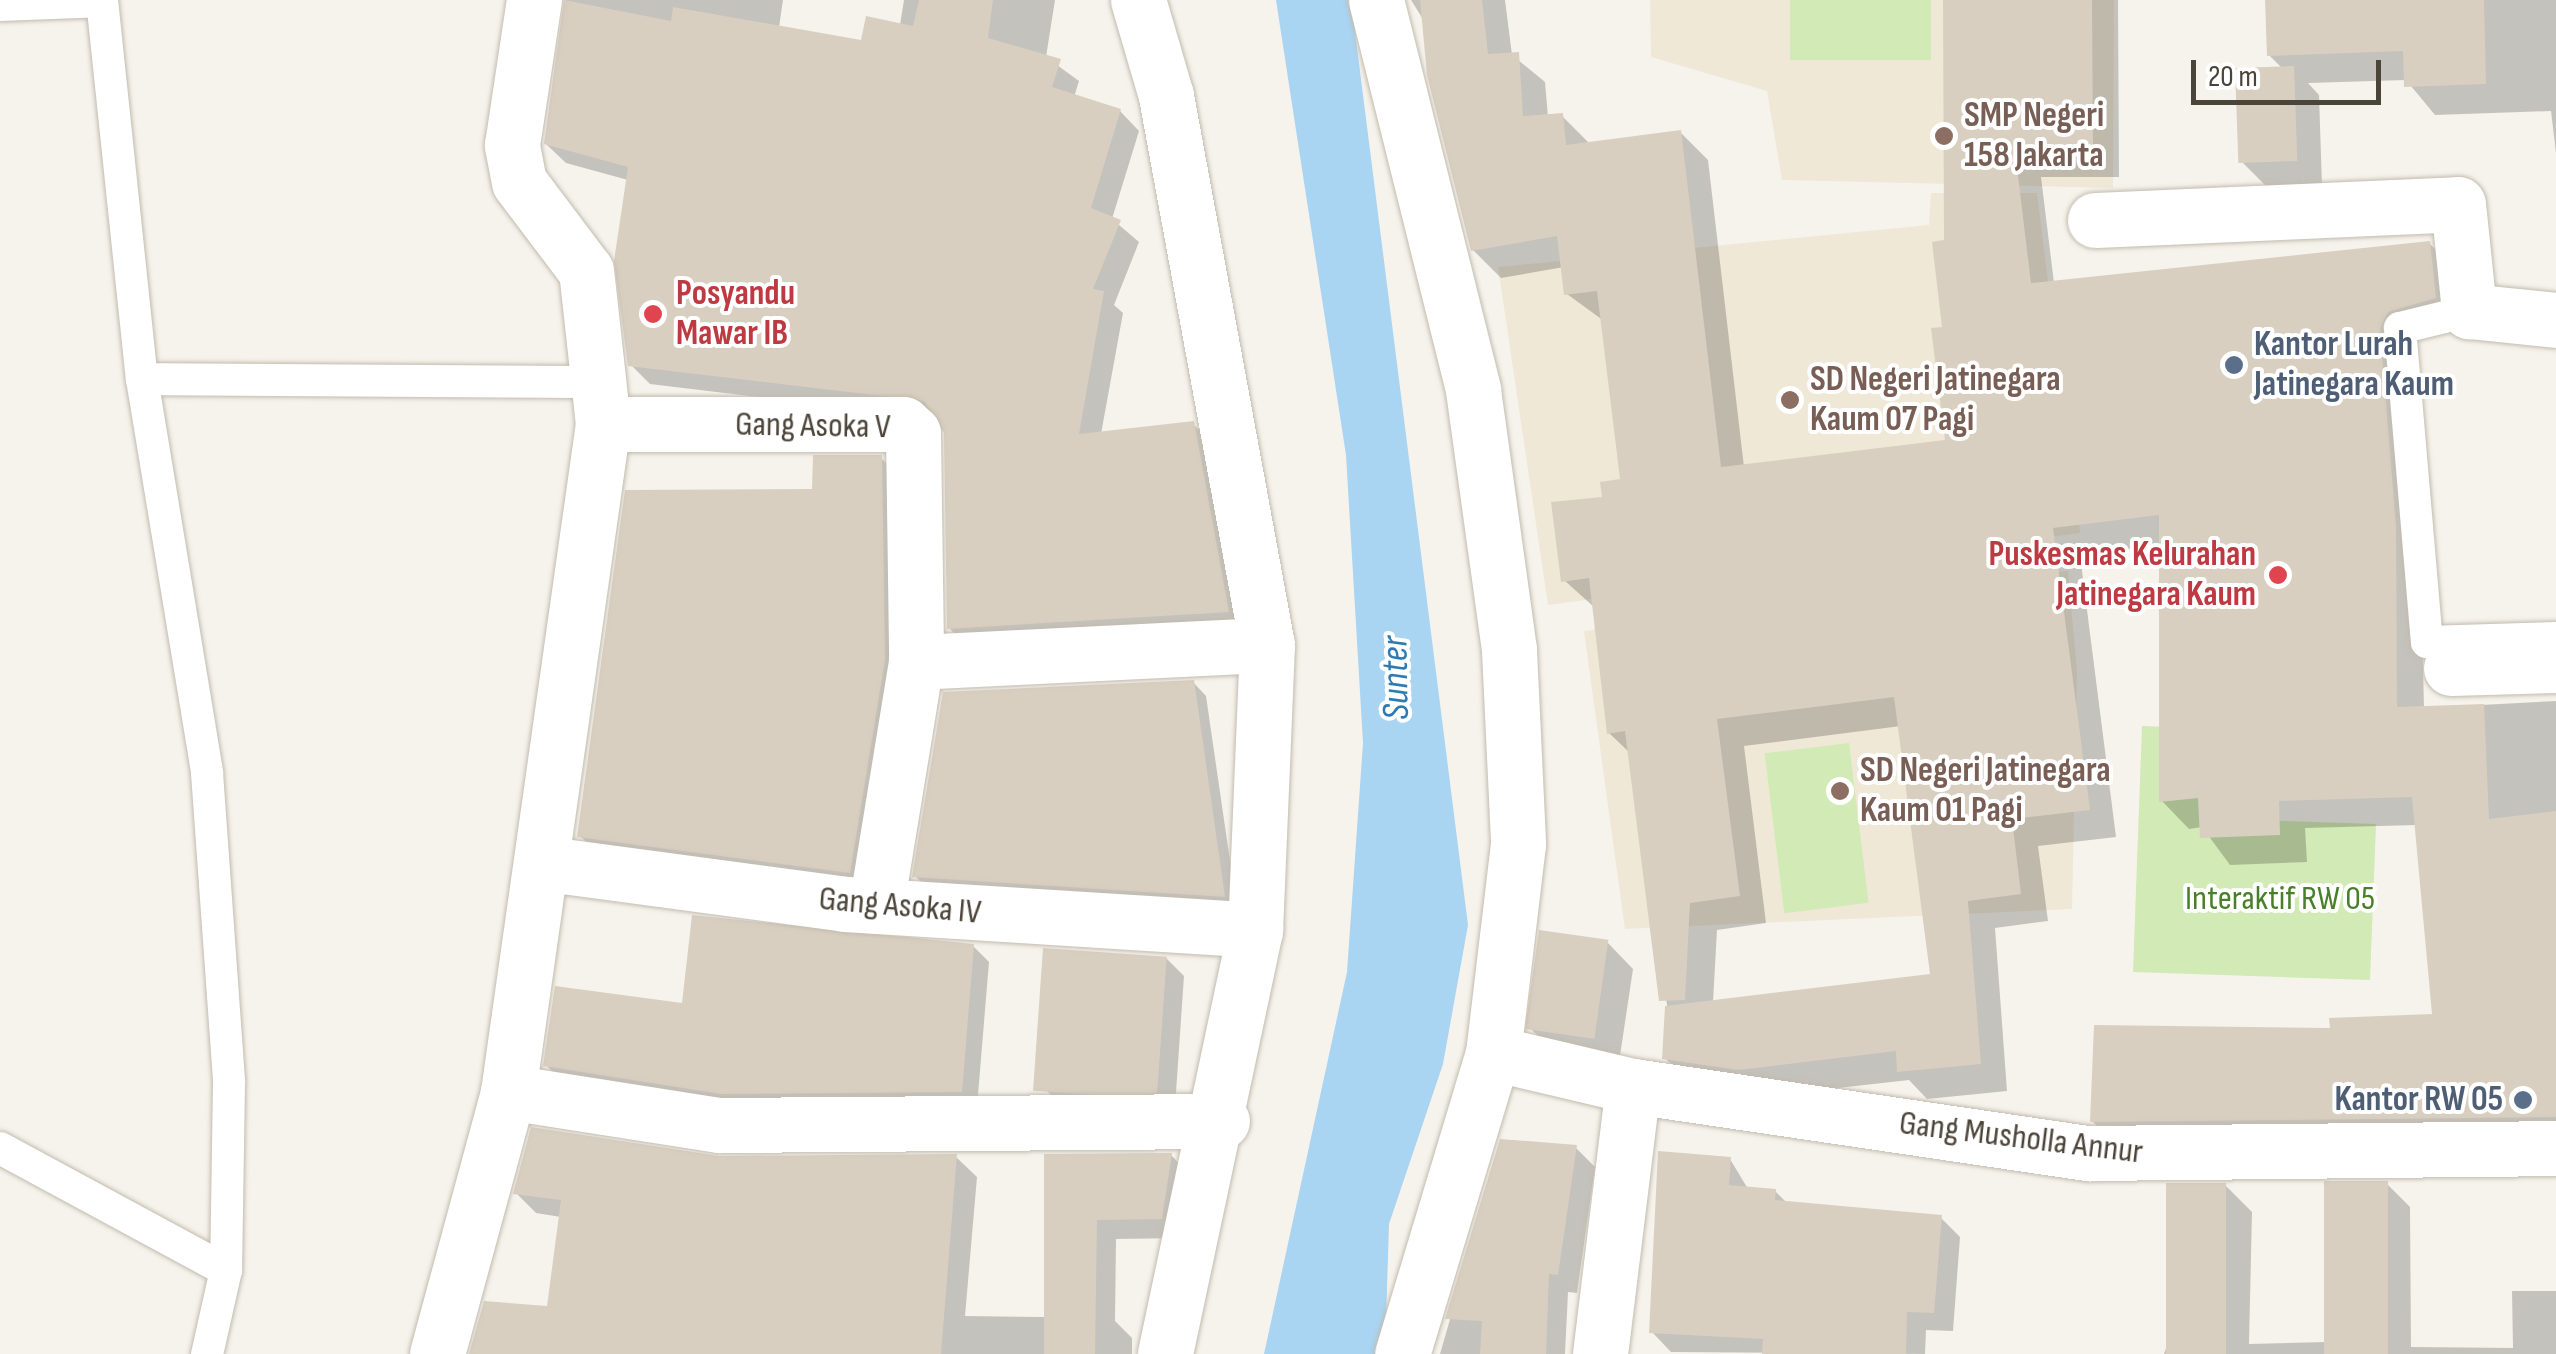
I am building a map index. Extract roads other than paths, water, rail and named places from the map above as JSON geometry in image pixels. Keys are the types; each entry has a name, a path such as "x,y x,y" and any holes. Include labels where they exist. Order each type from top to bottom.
{"street":[{"path":"436,1354 508,1092 547,864 600,403 586,271 519,182 512,145 534,0"},
{"path":"1138,0 1166,96 1267,645 1256,930 1222,1122 1165,1354"},
{"path":"1376,0 1473,390 1510,650 1518,844 1493,1052 1402,1354"},
{"path":"2095,220 2458,204 2469,311 2556,320"},
{"name":"Gang Asoka V","path":"600,403 902,424 916,442 916,662 876,906"},
{"path":"916,662 1267,645"},
{"path":"2450,668 2556,665"},
{"name":"Gang Asoka IV","path":"547,864 876,906 1256,930"},
{"name":"Gang Musholla Annur","path":"1493,1052 1633,1086 2088,1153 2556,1148"},
{"path":"1600,1354 1633,1086"},
{"path":"508,1092 719,1125 1222,1122"}],"lane":[{"path":"0,5 102,1 142,379 207,773 229,1083 226,1270 208,1354"},
{"path":"2469,311 2400,328 2427,642 2556,638"},
{"path":"142,379 600,403"},
{"path":"0,1148 226,1270"}],"water":[{"name":"Sunter","path":"1276,0 1351,0 1468,925 1443,1064 1389,1224 1385,1354 1264,1354 1347,972 1363,743 1346,455"}],"place":[{"name":"SMP Negeri 158 Jakarta","path":"1944,136"},
{"name":"Posyandu Mawar IB","path":"653,314"},
{"name":"Kantor Lurah Jatinegara Kaum","path":"2234,365"},
{"name":"SD Negeri Jatinegara Kaum 07 Pagi","path":"1790,400"},
{"name":"Puskesmas Kelurahan Jatinegara Kaum","path":"2278,575"},
{"name":"SD Negeri Jatinegara Kaum 01 Pagi","path":"1840,791"},
{"name":"Kantor RW 05","path":"2523,1100"}],"park label":[{"name":"Interaktif RW 05","path":"2280,899"}]}
